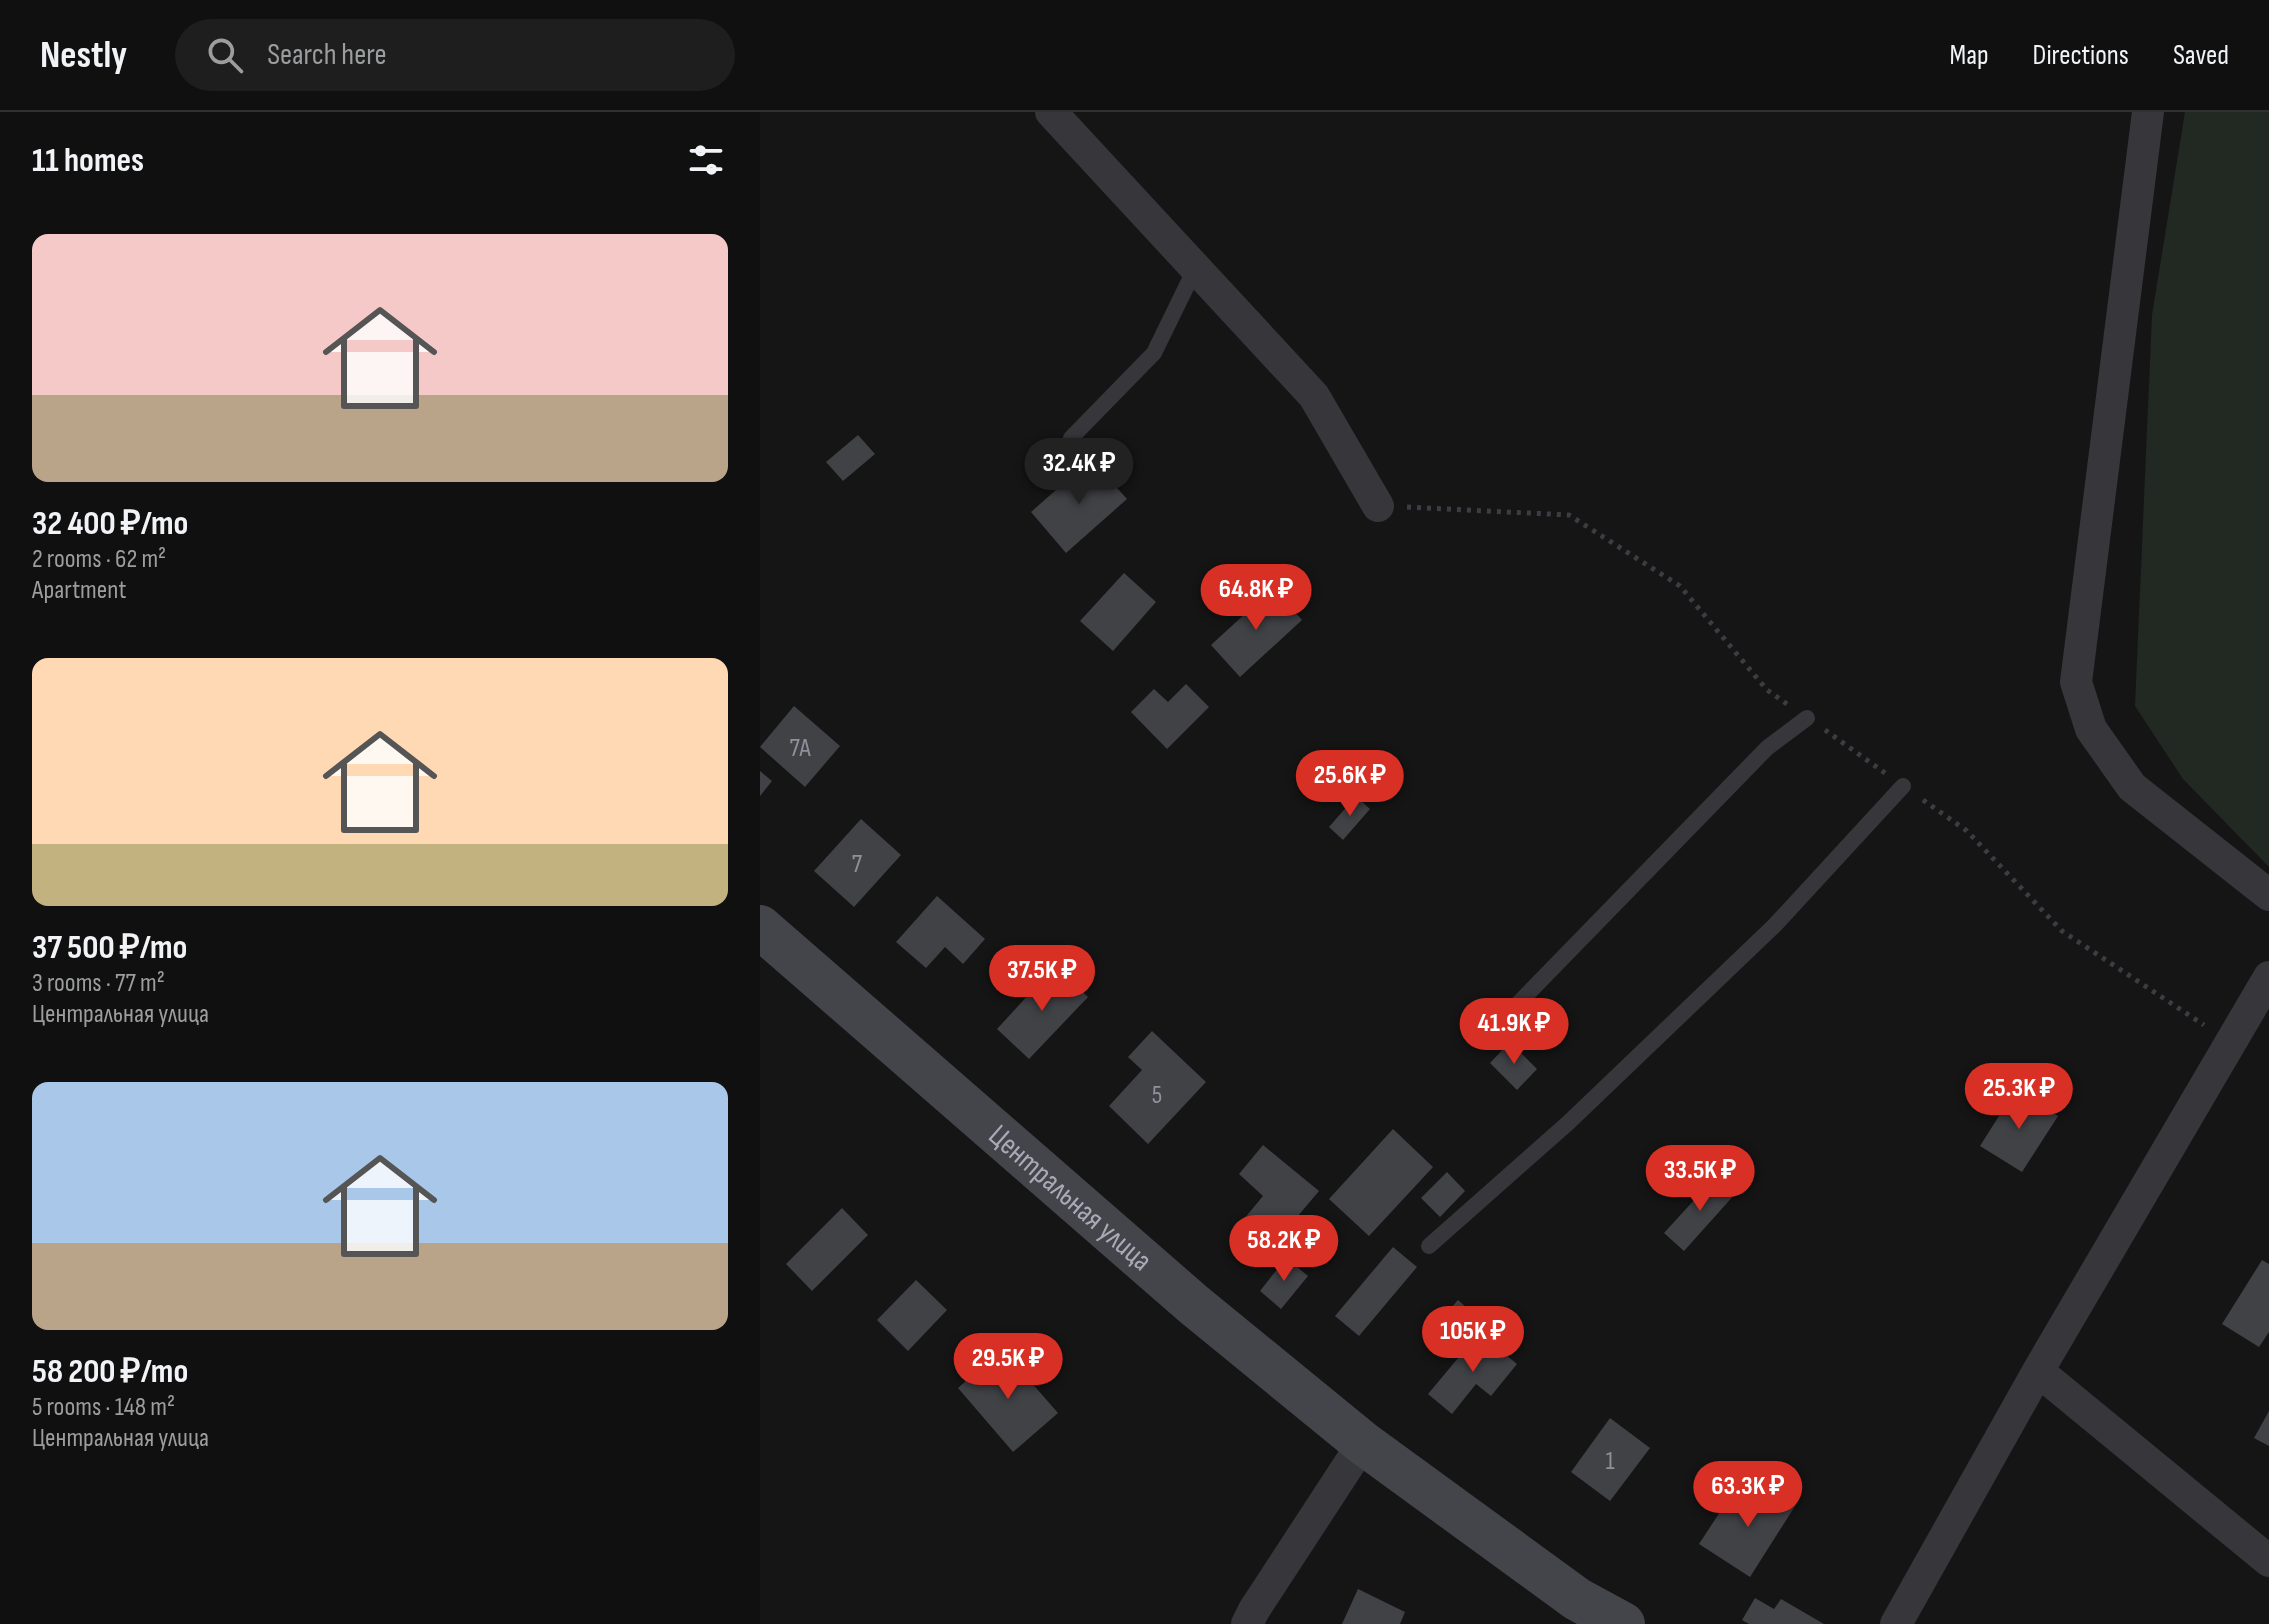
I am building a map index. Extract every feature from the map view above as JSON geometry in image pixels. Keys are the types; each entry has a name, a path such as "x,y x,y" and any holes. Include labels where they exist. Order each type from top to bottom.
{"main road":[{"name":"Центральная улица","path":"760,927 1193,1304 1363,1443 1577,1599 1623,1624"}],"street":[{"path":"1051,112 1314,396 1378,506"},
{"path":"2148,112 2076,682 2091,729 2132,787 2269,895"},
{"path":"1896,1624 2038,1371 2269,977"},
{"path":"2038,1371 2269,1561"},
{"path":"1247,1624 1363,1443"}],"lane":[{"path":"1071,438 1154,353 1195,269"},
{"path":"1505,1017 1767,748 1807,718"},
{"path":"1429,1246 1568,1123 1775,925 1903,786"}],"shaded area":[{"path":"2185,112 2269,112 2269,867 2183,779 2135,706 2152,315"}],"building":[{"path":"858,435 875,454 843,481 826,462"},
{"path":"1091,459 1127,499 1066,553 1031,512"},
{"path":"1124,573 1156,602 1113,651 1080,621"},
{"path":"1273,588 1302,620 1240,677 1211,645"},
{"path":"1186,684 1209,707 1167,749 1131,712 1154,689 1168,702"},
{"path":"794,706 840,746 805,787 760,747"},
{"path":"760,771 772,781 760,796"},
{"path":"1356,796 1370,809 1343,840 1329,827"},
{"path":"861,819 901,855 854,907 814,871"},
{"path":"937,896 985,939 963,964 945,947 926,968 896,942"},
{"path":"1055,966 1088,997 1029,1059 997,1029"},
{"path":"1152,1031 1206,1082 1148,1144 1109,1106 1142,1070 1128,1057"},
{"path":"1510,1042 1537,1069 1517,1090 1490,1063"},
{"path":"2016,1089 2058,1116 2022,1172 1980,1146"},
{"path":"1393,1129 1433,1167 1369,1236 1329,1199"},
{"path":"1263,1145 1319,1191 1264,1256 1234,1231 1263,1196 1239,1174"},
{"path":"1447,1172 1465,1191 1440,1217 1421,1198"},
{"path":"1717,1175 1736,1193 1684,1251 1664,1233"},
{"path":"842,1208 868,1235 812,1291 786,1264"},
{"path":"1393,1247 1417,1267 1359,1336 1335,1316"},
{"path":"1286,1258 1308,1276 1281,1309 1260,1291"},
{"path":"2262,1260 2269,1264 2269,1332 2259,1347 2222,1324"},
{"path":"916,1280 947,1310 908,1351 877,1320"},
{"path":"1458,1300 1476,1316 1451,1345 1433,1328"},
{"path":"1479,1333 1517,1364 1491,1396 1476,1384 1452,1414 1428,1394"},
{"path":"1002,1349 1058,1413 1013,1452 958,1388"},
{"path":"2269,1411 2269,1446 2254,1438"},
{"path":"1610,1418 1650,1448 1610,1501 1571,1472"},
{"path":"1772,1486 1797,1503 1750,1577 1699,1544 1733,1492 1757,1508"},
{"path":"1358,1589 1405,1612 1400,1624 1342,1624"},
{"path":"1755,1598 1774,1609 1781,1599 1824,1624 1749,1624 1742,1620"}]}
